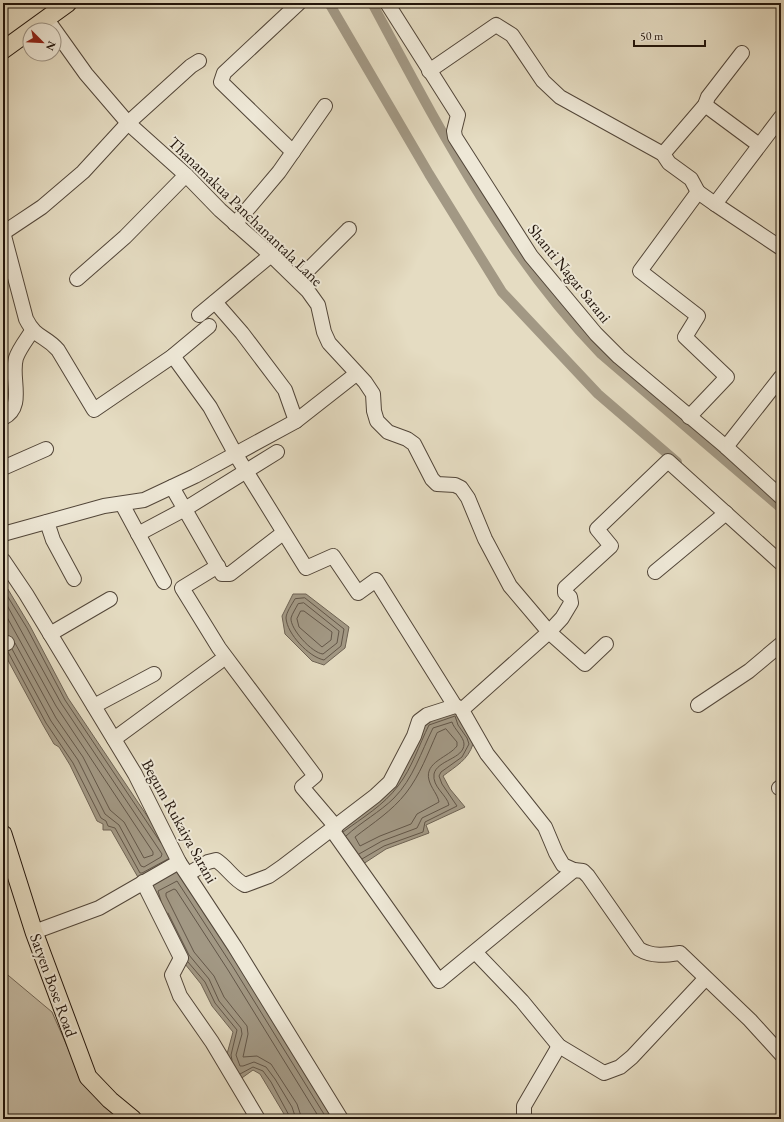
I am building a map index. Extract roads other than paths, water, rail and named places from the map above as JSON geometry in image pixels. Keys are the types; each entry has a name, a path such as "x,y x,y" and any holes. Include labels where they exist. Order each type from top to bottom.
{"main road":[{"path":"3,50 68,3"},
{"name":"Satyen Bose Road","path":"3,834 34,932 88,1077 110,1100 133,1119"}],"street":[{"path":"293,152 221,82 224,73 299,3"},
{"name":"Shanti Nagar Sarani","path":"388,3 420,52 429,71 458,115 454,131 455,137 531,256 596,334 619,357 726,447 781,497"},
{"name":"Thanamakua Panchanantala Lane","path":"46,18 86,74 128,123 186,175 235,224 298,280 318,305 324,332 329,343 365,382 373,394 374,411 377,421 388,432 407,439 414,444 436,484 455,485 461,488 468,498 485,540 510,586 549,632"},
{"path":"429,71 496,25 512,35 543,80 560,97 662,154 669,163 691,179 698,192 781,248"},
{"path":"662,154 705,105 708,98 742,53"},
{"path":"199,61 191,66 128,123 83,172 42,207 3,232 26,319 32,331 52,344 58,350 94,410 173,356 209,326"},
{"path":"705,105 759,145"},
{"path":"235,224 293,152 324,106"},
{"path":"715,204 781,117"},
{"path":"77,279 124,237 186,175"},
{"path":"689,417 727,377 685,337 698,316 640,271 698,192"},
{"path":"298,280 349,228"},
{"path":"199,315 271,255"},
{"path":"215,302 242,333 285,390 296,421"},
{"path":"3,418 10,414 15,407 16,358 32,331"},
{"path":"173,356 210,407 236,455 306,568 333,556 358,593 376,580 463,712 487,754 545,827 563,865 574,870 583,871 588,876 639,949 646,953 661,955 680,953 705,979 750,1020 781,1054"},
{"path":"3,534 104,506 144,500 236,455 296,421 356,374"},
{"path":"726,447 781,377"},
{"path":"3,468 46,449"},
{"path":"138,534 185,509 277,452"},
{"path":"188,874 208,862 216,860 224,866 236,881 245,885 254,882 269,876 282,867 365,805 390,782 414,736 419,721 427,715 460,708 549,632 562,618 571,603 570,597 565,593 565,588 611,546 597,529 668,461 781,562"},
{"path":"172,487 222,574 230,574 283,532"},
{"path":"122,504 164,582"},
{"path":"655,572 726,513"},
{"path":"47,522 52,540 74,579"},
{"name":"Begum Rukaiya Sarani","path":"3,560 135,774 180,862 235,947 341,1119"},
{"path":"218,566 182,588 219,648 315,776 302,787 334,829 439,982 476,953 574,870"},
{"path":"50,634 110,599"},
{"path":"549,632 585,664 606,644"},
{"path":"698,705 749,671 781,644"},
{"path":"114,739 219,662"},
{"path":"94,706 154,674"},
{"path":"34,932 100,908 180,862"},
{"path":"143,882 181,958 172,974 180,996 212,1042 258,1119"},
{"path":"476,953 522,1001 559,1046 604,1073 620,1067 705,979"},
{"path":"524,1119 524,1106 559,1046"}],"water":[{"path":"3,581 30,626 68,698 176,859 139,879 111,830 103,830 103,824 97,821 70,765 59,747 54,744 3,651"},
{"path":"293,594 306,594 349,627 345,648 324,665 312,661 285,634 282,616"},
{"path":"455,710 473,744 465,759 443,776 450,789 465,807 426,825 429,833 386,849 357,868 333,834 367,809 425,723"},
{"path":"180,868 337,1119 287,1119 260,1074 253,1070 239,1080 227,1054 233,1032 212,1006 201,984 181,959 144,888"}],"waterway":[{"path":"329,3 429,174 502,292 598,394 677,462"},
{"path":"372,3 422,96 474,187 533,274 566,315 601,354 781,508"}]}
